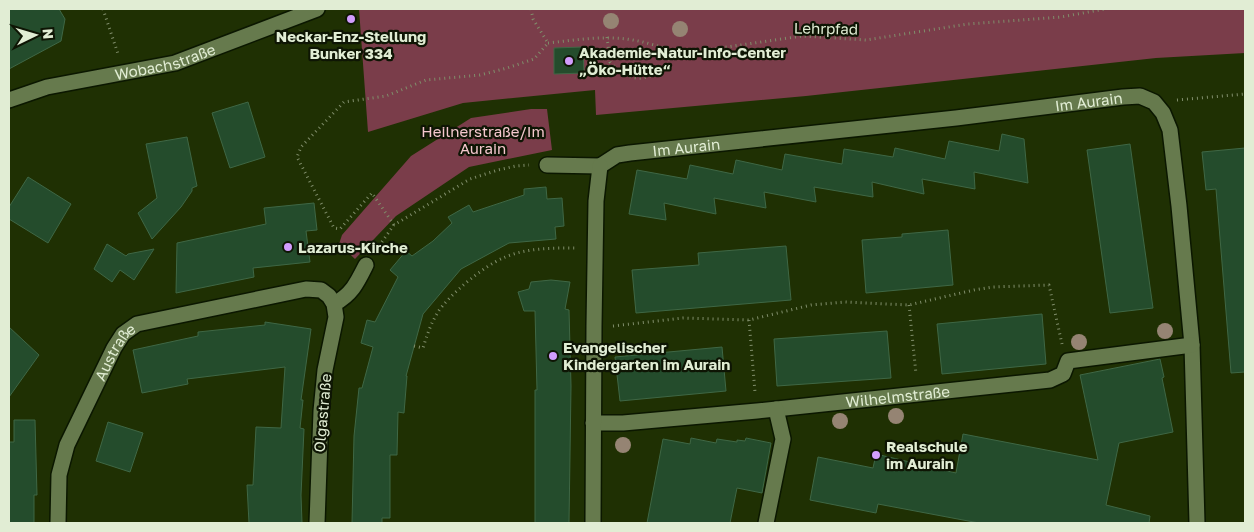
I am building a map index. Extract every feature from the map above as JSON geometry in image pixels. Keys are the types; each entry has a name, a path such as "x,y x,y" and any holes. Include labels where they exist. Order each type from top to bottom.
{"street":[{"name":"Wobachstraße","path":"9,100 47,87 125,74 175,63 317,9"},
{"name":"Im Aurain","path":"600,166 616,156 630,153 956,118 1122,97 1140,96 1154,102"},
{"path":"1154,102 1163,114 1170,130 1173,152 1192,345 1196,523"},
{"path":"547,165 600,166 596,201 595,248 593,523"},
{"path":"334,304 345,298 354,288 366,265"},
{"name":"Austraße","path":"58,523 59,475 67,445 114,348 123,334 137,324 306,289 321,290 329,296 334,304"},
{"name":"Olgastraße","path":"316,523 320,411 336,316 334,304"},
{"path":"1068,361 1192,345"},
{"name":"Wilhelmstraße","path":"593,423 623,423 757,411 1050,380 1064,374 1068,361"},
{"path":"766,523 783,439 776,409"}],"path":[{"path":"103,9 125,74"},
{"path":"394,225 372,193 340,229 334,228 297,157 301,147 344,102 386,96 426,80 480,75 534,59 548,43 532,19 531,9"},
{"name":"Lehrpfad","path":"548,43 607,37 634,40 671,51 686,53 802,36 866,40 968,24 1061,17 1105,9"},
{"path":"607,37 610,62 626,76 635,79 646,78 656,73 665,66 671,51"},
{"path":"1154,102 1245,94"},
{"path":"366,265 394,225 470,179 516,166 547,165"},
{"path":"414,346 423,348 431,325 439,310 459,289 503,258 524,251 547,248 595,248"},
{"path":"594,326 684,318 749,320 811,305 846,302 909,305 993,287 1049,285 1060,338 1068,361"},
{"path":"909,305 918,394"},
{"path":"749,320 757,411"}],"green space":[{"path":"359,9 1245,9 1245,53 1156,58 806,96 596,115 595,90 463,103 368,132"},
{"name":"Heilnerstraße/Im Aurain","path":"531,109 547,109 552,150 469,167 396,216 355,259 339,244 342,235 411,156 471,118"}],"building":[{"path":"9,9 59,9 65,19 61,41 9,69"},
{"name":"Akademie-Natur-Info-Center „Öko-Hütte“","path":"583,47 584,73 554,74 554,48"},
{"path":"248,102 265,157 230,168 212,113"},
{"path":"1002,134 1024,139 1028,183 974,172 975,189 922,179 924,194 872,182 873,197 814,187 816,202 764,192 766,208 714,198 716,214 664,203 666,220 629,214 637,170 687,179 690,165 733,174 736,160 782,170 785,154 842,164 844,149 893,157 895,148 945,159 949,141 999,151"},
{"path":"187,137 197,186 192,188 192,191 181,207 152,239 138,213 157,198 146,144"},
{"path":"1130,144 1153,308 1110,313 1087,150"},
{"path":"1245,148 1245,372 1231,373 1216,189 1206,190 1202,152"},
{"path":"28,177 71,204 48,243 9,219 9,207"},
{"path":"546,187 547,199 562,198 564,226 555,227 556,239 509,243 461,269 423,314 406,376 404,413 398,412 397,455 390,455 390,518 382,518 382,523 352,523 354,436 359,388 362,388 373,347 361,343 367,320 375,322 398,277 390,270 406,251 412,256 433,241 452,223 448,217 469,205 473,212 524,195 524,189"},
{"path":"314,203 317,230 306,231 310,262 253,268 254,277 176,293 177,243 266,224 264,208"},
{"path":"948,230 953,285 866,293 862,240 902,237 902,234"},
{"path":"107,244 126,256 154,249 134,280 120,270 112,282 94,269"},
{"path":"786,246 791,300 636,313 632,270 699,265 698,253"},
{"path":"551,280 570,282 565,309 569,310 571,386 569,523 535,523 535,390 537,390 535,311 524,311 518,292 529,289 531,282"},
{"path":"1042,314 1046,364 942,374 937,324"},
{"path":"265,322 311,329 301,400 303,400 300,428 304,429 301,495 302,523 249,523 247,485 253,485 256,427 281,428 285,367 187,379 188,384 142,393 133,350 198,336 198,332 265,325"},
{"path":"9,327 39,355 9,397"},
{"path":"887,331 891,378 777,386 774,339"},
{"path":"722,347 726,391 620,401 615,357"},
{"path":"1160,359 1173,432 1119,443 1106,505 1150,516 1149,523 979,523 878,504 876,513 810,500 818,457 873,468 876,454 956,473 963,434 1098,460 1080,375"},
{"path":"14,420 35,420 37,495 34,495 34,523 9,523 9,442 14,442"},
{"path":"108,422 143,433 130,472 96,461"},
{"path":"691,438 716,443 717,439 737,442 737,440 745,441 746,438 771,443 762,493 737,488 730,523 647,523 663,439 690,444"}],"place":[{"name":"Neckar-Enz-Stellung Bunker 334","path":"351,19"},
{"name":"Akademie-Natur-Info-Center „Öko-Hütte“","path":"569,61"},
{"name":"Lazarus-Kirche","path":"288,247"},
{"name":"Evangelischer Kindergarten im Aurain","path":"553,356"},
{"name":"Realschule im Aurain","path":"876,455"}]}
